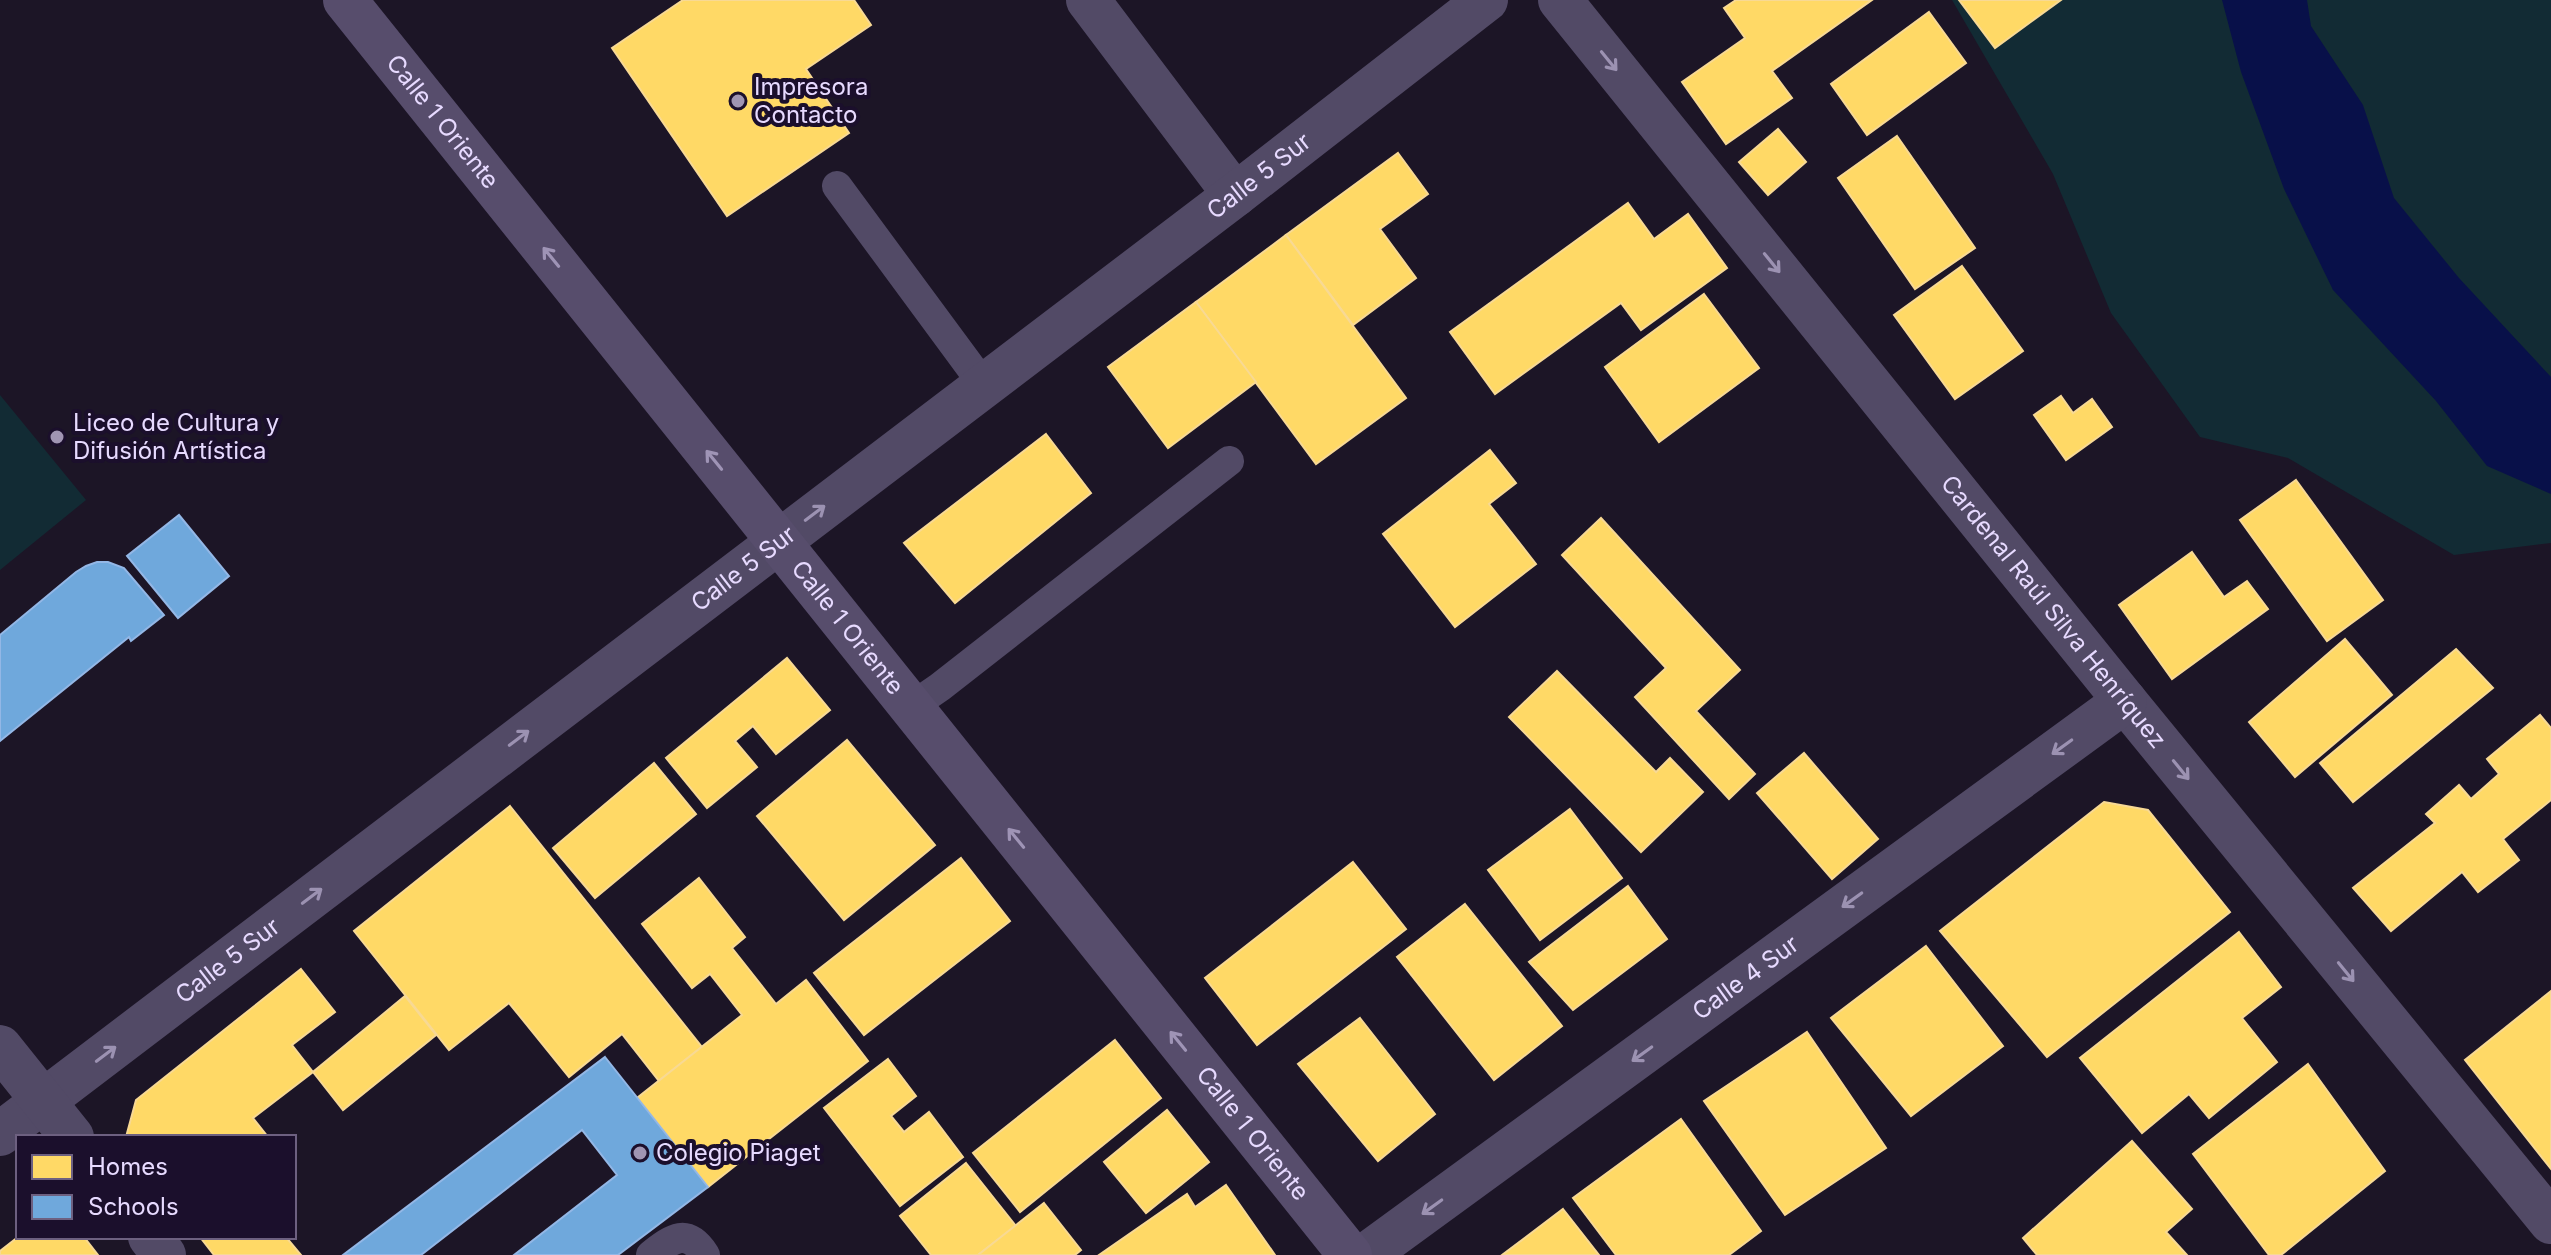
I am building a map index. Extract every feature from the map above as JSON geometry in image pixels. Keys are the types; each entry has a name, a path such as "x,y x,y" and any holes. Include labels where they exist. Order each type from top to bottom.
{"main road":[{"name":"Calle 1 Oriente","path":"345,0 1350,1255"}],"street":[{"path":"1088,0 1235,195"},
{"name":"Calle 5 Sur","path":"0,1134 1235,195 1486,0"},
{"name":"Cardenal Raúl Silva Henríquez","path":"1560,0 2125,701 2551,1222"},
{"name":"Calle 4 Sur","path":"1366,1255 2125,701"},
{"path":"0,1047 70,1135"},
{"path":"152,1239 164,1255"}],"lane":[{"path":"837,186 983,384"},
{"path":"911,707 1229,461"},
{"path":"651,1255 675,1238 686,1238 697,1242 705,1255"}],"shaded area":[{"path":"1952,0 2551,0 2551,543 2454,555 2288,458 2200,437 2111,313 2053,174"},
{"path":"2222,0 2307,0 2311,26 2363,105 2394,198 2459,278 2551,377 2551,494 2487,466 2436,401 2333,290 2284,189 2241,72"},
{"path":"0,395 86,500 0,570"}],"building: Homes":[{"name":"Impresora Contacto","path":"683,0 854,0 871,25 806,69 849,133 727,216 612,48"},
{"path":"1736,0 1872,0 1772,71 1792,98 1726,144 1682,82 1745,38 1724,8"},
{"path":"1959,0 2061,0 1995,48"},
{"path":"1929,12 1966,63 1867,135 1831,84"},
{"path":"1778,129 1806,162 1768,195 1739,162"},
{"path":"1897,136 1975,248 1915,289 1838,178"},
{"path":"1398,153 1428,194 1380,229 1416,278 1353,325 1286,235"},
{"path":"1628,203 1654,239 1688,214 1727,268 1641,330 1621,303 1495,394 1450,332"},
{"path":"1286,235 1406,398 1316,464 1196,302"},
{"path":"1962,266 2023,351 1955,399 1894,315"},
{"path":"1704,294 1759,368 1659,442 1605,367"},
{"path":"1196,302 1256,382 1168,448 1108,367"},
{"path":"2061,396 2073,413 2092,399 2112,427 2066,460 2034,415"},
{"path":"1046,434 1091,493 955,603 904,543"},
{"path":"1490,450 1516,483 1489,504 1536,564 1455,627 1383,534"},
{"path":"2296,480 2383,600 2327,641 2240,520"},
{"path":"1601,518 1740,670 1696,711 1755,774 1729,799 1635,697 1666,668 1562,555"},
{"path":"2192,552 2224,597 2247,581 2268,609 2172,679 2119,605"},
{"path":"2345,639 2392,695 2295,777 2249,722"},
{"path":"2456,649 2493,688 2353,802 2320,763"},
{"path":"787,658 830,710 776,754 753,726 735,741 757,767 707,808 666,758"},
{"path":"1557,671 1656,772 1670,758 1703,792 1641,852 1509,717"},
{"path":"2540,715 2551,728 2551,800 2503,839 2519,860 2478,892 2462,872 2391,931 2353,888 2435,823 2426,814 2459,785 2471,799 2499,774 2487,759"},
{"path":"847,740 935,845 844,920 757,816"},
{"path":"1804,753 1878,839 1832,879 1757,793"},
{"path":"654,763 696,814 595,898 553,848"},
{"path":"2104,802 2148,810 2230,912 2047,1057 1940,931"},
{"path":"510,806 702,1047 659,1081 622,1034 569,1077 509,1003 449,1050 354,931"},
{"path":"1570,809 1622,878 1540,940 1488,870"},
{"path":"961,858 1010,921 864,1035 814,973"},
{"path":"1353,862 1406,929 1257,1045 1205,978"},
{"path":"699,878 745,937 732,948 776,1004 806,980 868,1061 708,1187 637,1098 742,1015 710,974 692,988 642,924"},
{"path":"1628,886 1667,939 1573,1010 1529,962"},
{"path":"1465,904 1562,1026 1494,1080 1397,957"},
{"path":"2239,932 2281,987 2242,1018 2277,1062 2209,1118 2189,1094 2142,1133 2080,1058"},
{"path":"1926,946 2003,1046 1911,1116 1831,1018"},
{"path":"301,969 335,1012 292,1045 313,1072 253,1118 266,1135 127,1135 136,1100"},
{"path":"2551,991 2551,1169 2465,1060"},
{"path":"405,996 436,1035 343,1110 313,1072"},
{"path":"1360,1018 1435,1114 1378,1161 1298,1064"},
{"path":"1807,1032 1886,1148 1785,1215 1704,1101"},
{"path":"1115,1040 1161,1098 1020,1212 973,1153"},
{"path":"888,1059 916,1096 891,1116 904,1132 929,1112 963,1157 900,1206 824,1108"},
{"path":"2308,1064 2385,1171 2281,1255 2269,1255 2193,1154"},
{"path":"1167,1110 1209,1162 1146,1213 1104,1162"},
{"path":"1681,1119 1761,1231 1729,1255 1616,1255 1573,1198"},
{"path":"2132,1141 2192,1209 2166,1232 2187,1255 2037,1255 2023,1238"},
{"path":"966,1163 1016,1226 978,1255 931,1255 900,1216"},
{"path":"1226,1185 1275,1255 1099,1255 1187,1194 1195,1207"},
{"path":"1044,1203 1081,1250 1075,1255 978,1255"},
{"path":"1563,1209 1599,1255 1502,1255"},
{"path":"16,1239 86,1239 98,1255 0,1255 0,1251"},
{"path":"202,1239 288,1239 301,1255 214,1255"}],"building: Schools":[{"path":"179,515 229,576 178,618 127,556"},
{"path":"97,562 124,568 164,615 131,641 129,637 0,741 0,635 76,572"},
{"name":"Colegio Piaget","path":"605,1057 708,1187 618,1255 514,1255 617,1175 582,1130 421,1255 343,1255"}],"place":[{"name":"Impresora Contacto","path":"738,101"},
{"name":"Liceo de Cultura y Difusión Artística","path":"57,437"},
{"name":"Colegio Piaget","path":"640,1153"}]}
